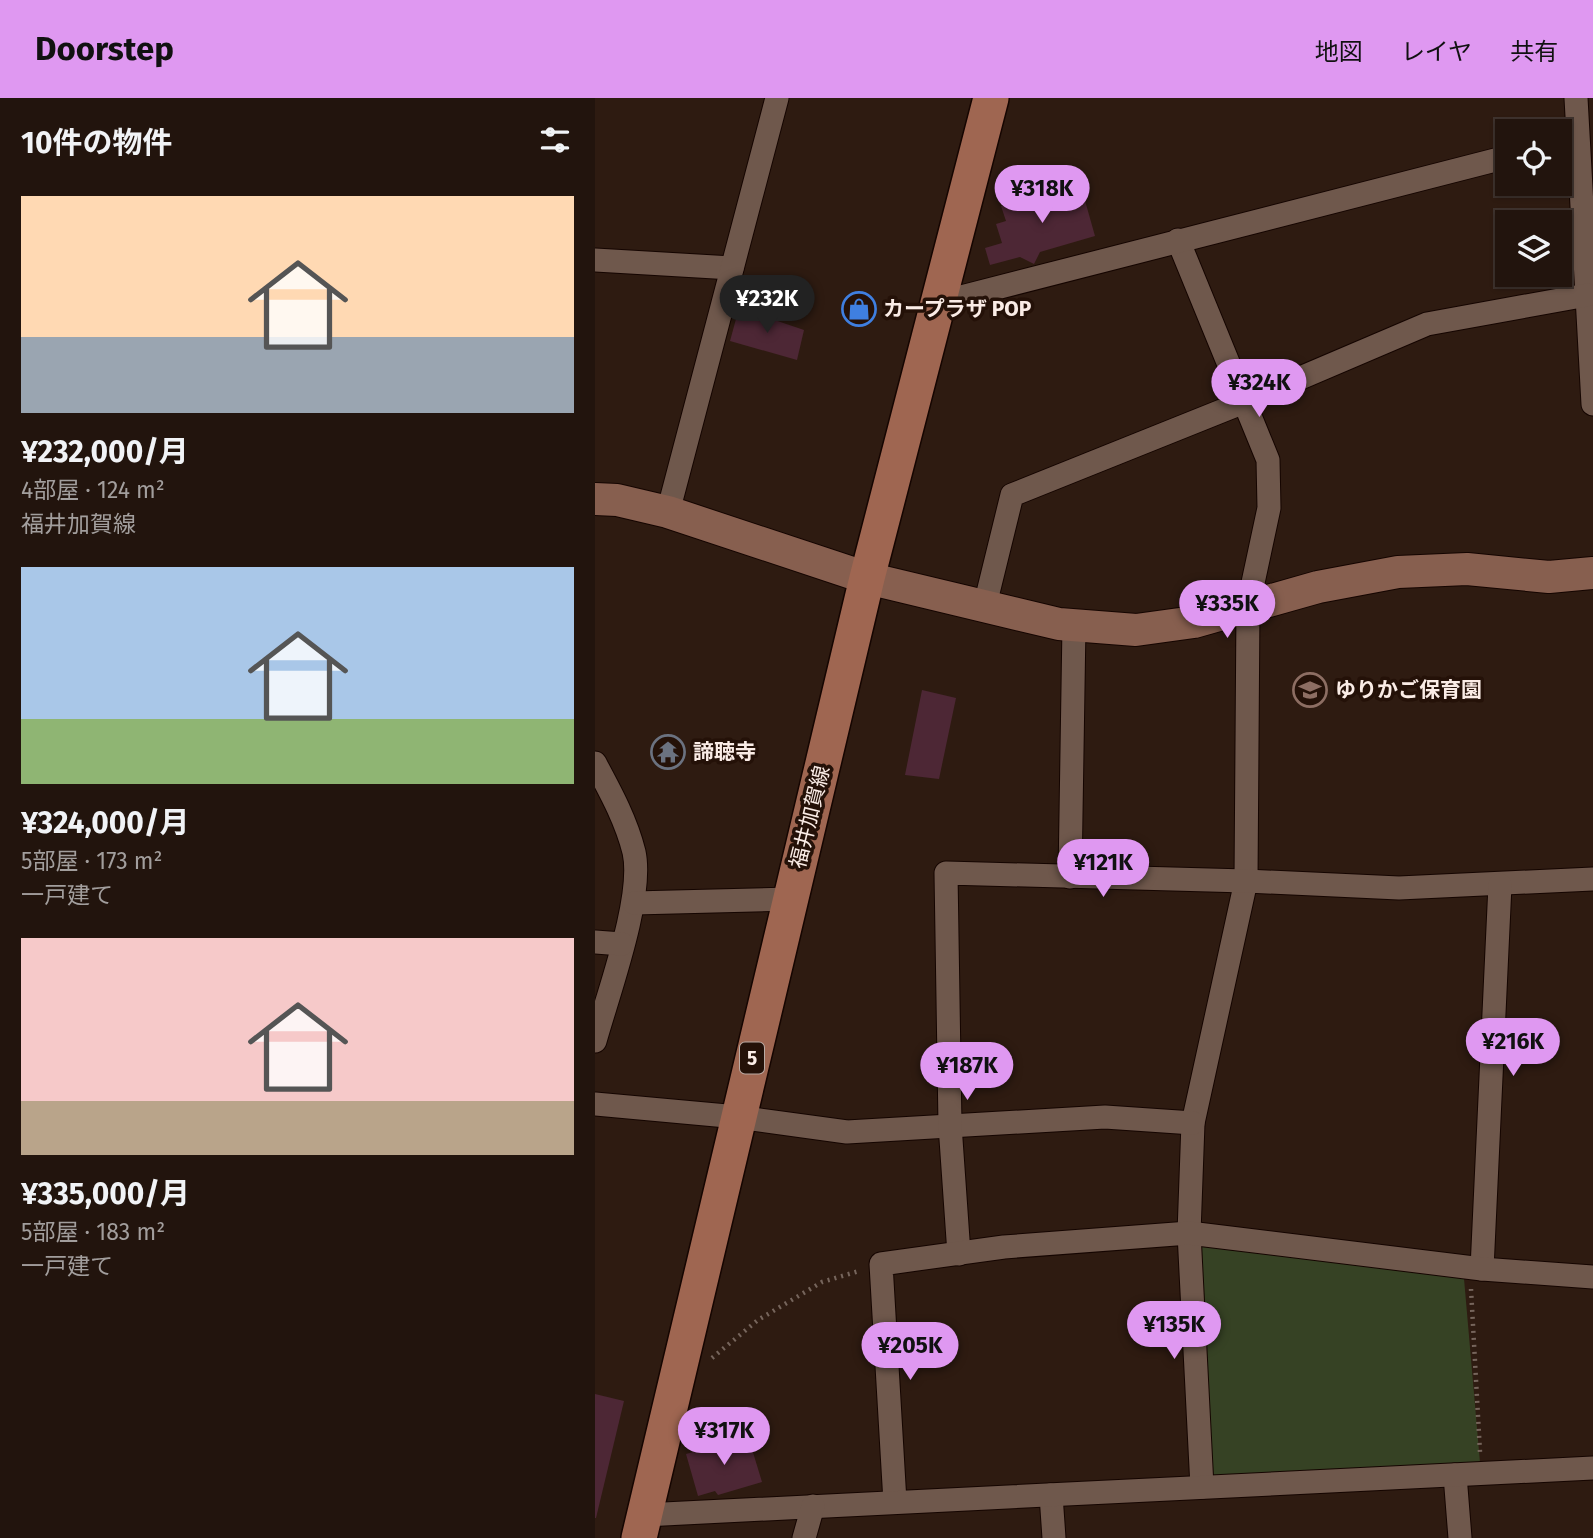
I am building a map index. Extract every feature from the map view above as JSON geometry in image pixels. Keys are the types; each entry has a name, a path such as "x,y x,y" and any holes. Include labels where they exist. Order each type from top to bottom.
{"main road":[{"name":"福井加賀線","path":"641,1526 867,578 991,98"}],"street":[{"path":"668,512 777,98"},
{"path":"1572,123 1576,98"},
{"path":"938,303 1495,160"},
{"path":"1572,167 1587,295 1593,404"},
{"path":"1178,240 1268,460 1269,508 1248,606 1246,881 1193,1123 1189,1233 1202,1487"},
{"path":"595,260 732,268"},
{"path":"985,605 1011,495 1244,402 1427,324 1587,295"},
{"path":"595,499 617,500 668,512 867,578 1059,624 1136,630 1194,622 1318,587 1398,572 1467,569 1549,577 1593,573"},
{"path":"1070,877 1074,625"},
{"path":"595,763 621,812 635,854 634,903 595,1041"},
{"path":"959,1254 950,1125 946,873 1399,888 1593,879"},
{"path":"1476,1268 1500,885"},
{"path":"634,903 790,899"},
{"path":"595,942 622,944"},
{"path":"595,1104 738,1117 847,1132 1105,1117 1193,1123"},
{"path":"895,1502 880,1264 1004,1247 1189,1233 1476,1268 1593,1277"},
{"path":"641,1526 813,1506 1593,1468"},
{"path":"1455,1475 1460,1538"},
{"path":"1051,1495 1054,1538"},
{"path":"804,1538 813,1506"}],"path":[{"path":"676,1388 758,1320 822,1282 880,1264"},
{"path":"1476,1268 1481,1474"}],"green space":[{"path":"1189,1240 1463,1267 1481,1474 1202,1487"}],"building":[{"path":"1080,183 1095,236 1040,252 1034,264 1020,257 990,265 985,248 1002,243 996,224 1006,221 1001,206"},
{"path":"739,308 804,330 797,360 730,341"},
{"path":"922,690 956,698 939,779 905,775"},
{"path":"595,1394 624,1401 596,1518 595,1518"},
{"path":"748,1436 762,1482 718,1495 715,1491 698,1496 686,1454"}],"place":[{"name":"カープラザ POP","path":"859,309"},
{"name":"ゆりかご保育園","path":"1310,690"},
{"name":"諦聴寺","path":"668,752"}]}
